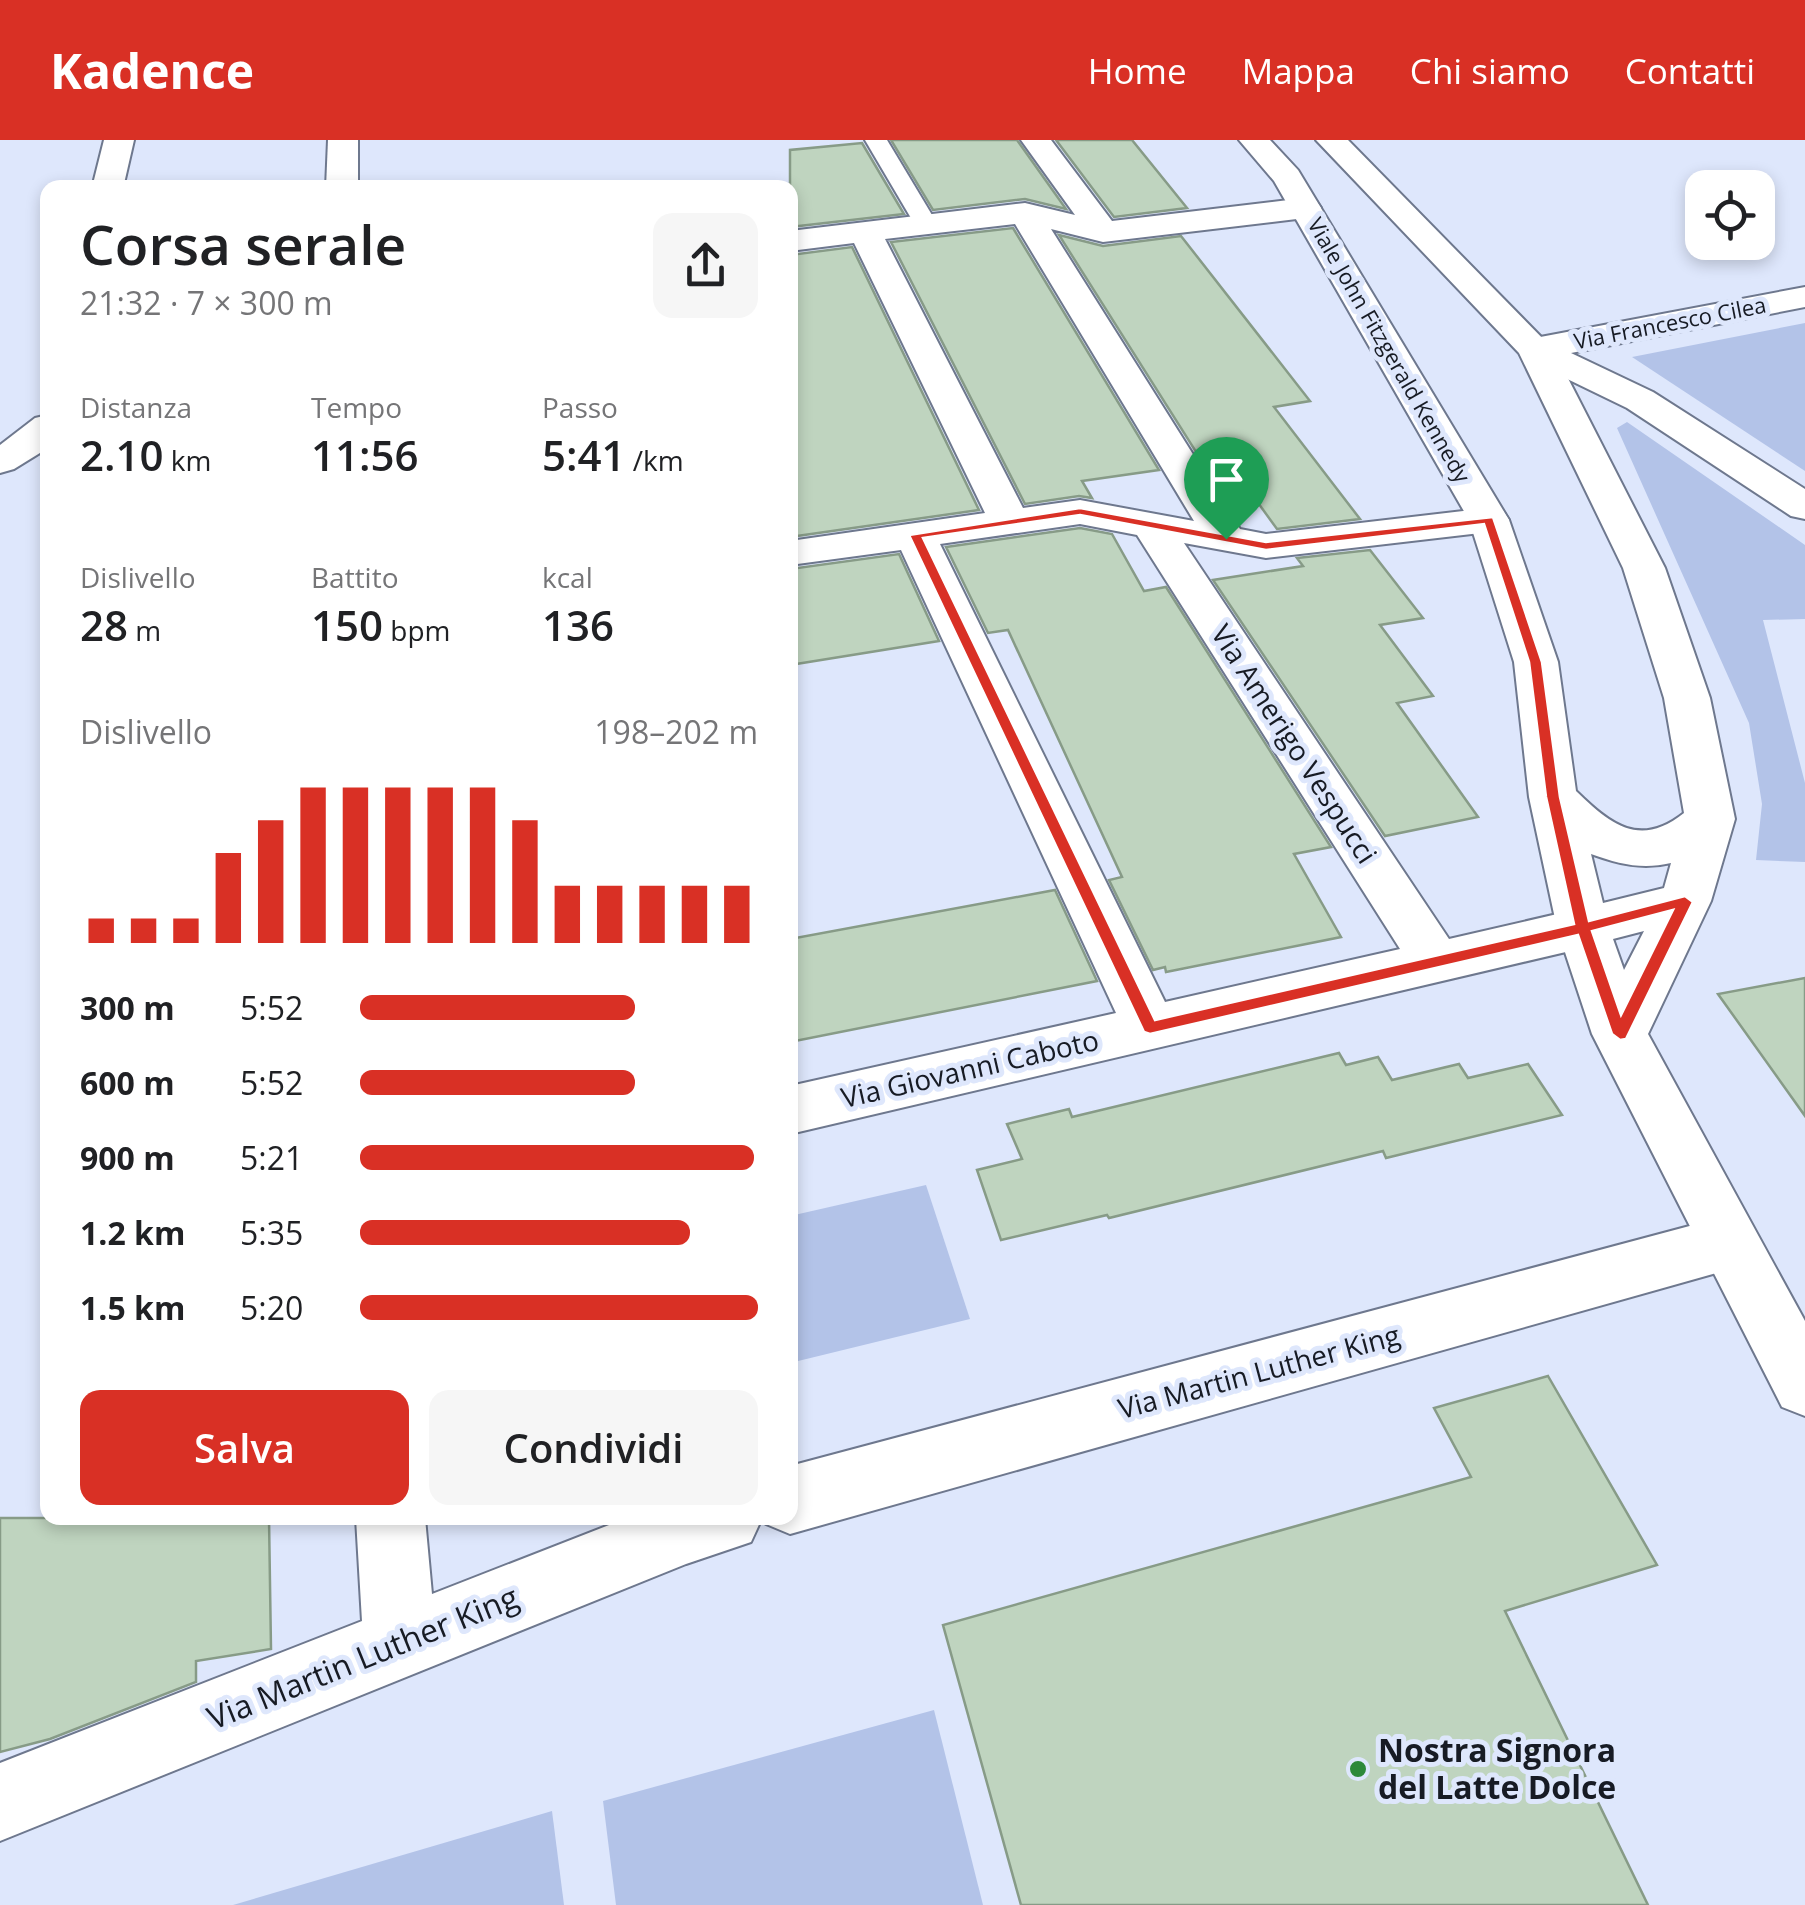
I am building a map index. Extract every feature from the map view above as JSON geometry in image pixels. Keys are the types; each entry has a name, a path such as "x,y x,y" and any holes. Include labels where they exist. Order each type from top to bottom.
{"street":[{"path":"108,180 119,140"},
{"path":"342,180 343,140"},
{"path":"1036,140 1103,232"},
{"name":"Viale John Fitzgerald Kennedy","path":"1254,140 1287,177 1488,520 1536,662 1553,797 1583,928 1620,1034 1805,1386"},
{"path":"1330,140 1535,349 1644,568 1687,698 1710,819 1685,902 1620,1034"},
{"path":"798,239 1025,213 1103,232 1306,208"},
{"path":"1025,213 1226,539"},
{"path":"865,232 1010,522"},
{"name":"Via Francesco Cilea","path":"1535,349 1805,297"},
{"path":"1535,349 1640,400 1805,507"},
{"path":"0,461 40,434"},
{"path":"798,552 1080,512 1266,546 1488,520"},
{"name":"Via Amerigo Vespucci","path":"1152,526 1436,962"},
{"path":"915,535 1150,1028"},
{"path":"1553,797 1580,827 1610,844 1641,849 1671,846 1710,819"},
{"name":"Via Giovanni Caboto","path":"798,1108 1685,902"},
{"name":"Via Martin Luther King","path":"798,1498 1727,1243"},
{"path":"392,1525 400,1644"},
{"name":"Via Martin Luther King","path":"0,1802 701,1525"}],"lane":[{"path":"876,140 926,225"}],"shaded area":[{"path":"1805,323 1805,471 1632,357"},
{"path":"1627,422 1805,545 1805,619 1763,620 1805,783 1805,862 1756,860 1762,804 1749,723 1617,428"},
{"path":"926,1185 970,1319 798,1361 798,1214"},
{"path":"934,1710 983,1905 616,1905 603,1801"},
{"path":"552,1811 564,1905 233,1905"}],"building":[{"path":"891,140 1017,140 1066,209 1025,199 933,210"},
{"path":"1056,140 1132,140 1187,208 1114,217"},
{"path":"862,143 904,214 798,226 798,180 790,180 790,150"},
{"path":"1013,228 1159,470 1082,481 1092,498 1079,496 1025,504 891,242"},
{"path":"1059,235 1103,246 1181,236 1310,401 1274,407 1360,519 1277,529 1227,460 1203,463"},
{"path":"852,247 979,510 798,536 798,254"},
{"path":"1080,528 1112,534 1144,591 1166,587 1331,847 1294,854 1341,937 1166,972 1165,967 1153,970 1109,880 1122,877 1008,630 988,633 946,547"},
{"path":"1370,550 1423,618 1380,625 1433,696 1397,703 1478,817 1385,836 1213,580 1303,566 1297,558"},
{"path":"899,554 939,641 798,664 798,568"},
{"path":"1055,890 1097,981 798,1040 798,938"},
{"path":"1805,978 1805,1116 1718,994"},
{"path":"1339,1053 1346,1065 1378,1057 1392,1080 1459,1064 1468,1078 1528,1064 1562,1115 1386,1158 1383,1151 1109,1218 1107,1215 1001,1240 977,1170 1022,1159 1007,1124 1069,1109 1072,1117"},
{"path":"1548,1376 1657,1565 1505,1611 1648,1905 1021,1905 943,1625 1471,1477 1434,1408"},
{"path":"0,1518 40,1518 40,1525 269,1525 271,1649 196,1661 196,1682 50,1739 0,1752"}],"place":[{"name":"Nostra Signora del Latte Dolce","path":"1358,1769"}],"route":[{"path":"1226,539 1080,512 915,535 1150,1028 1583,928 1620,1034 1685,902 1583,928 1553,797 1536,662 1488,520 1266,546 1226,539"}]}
